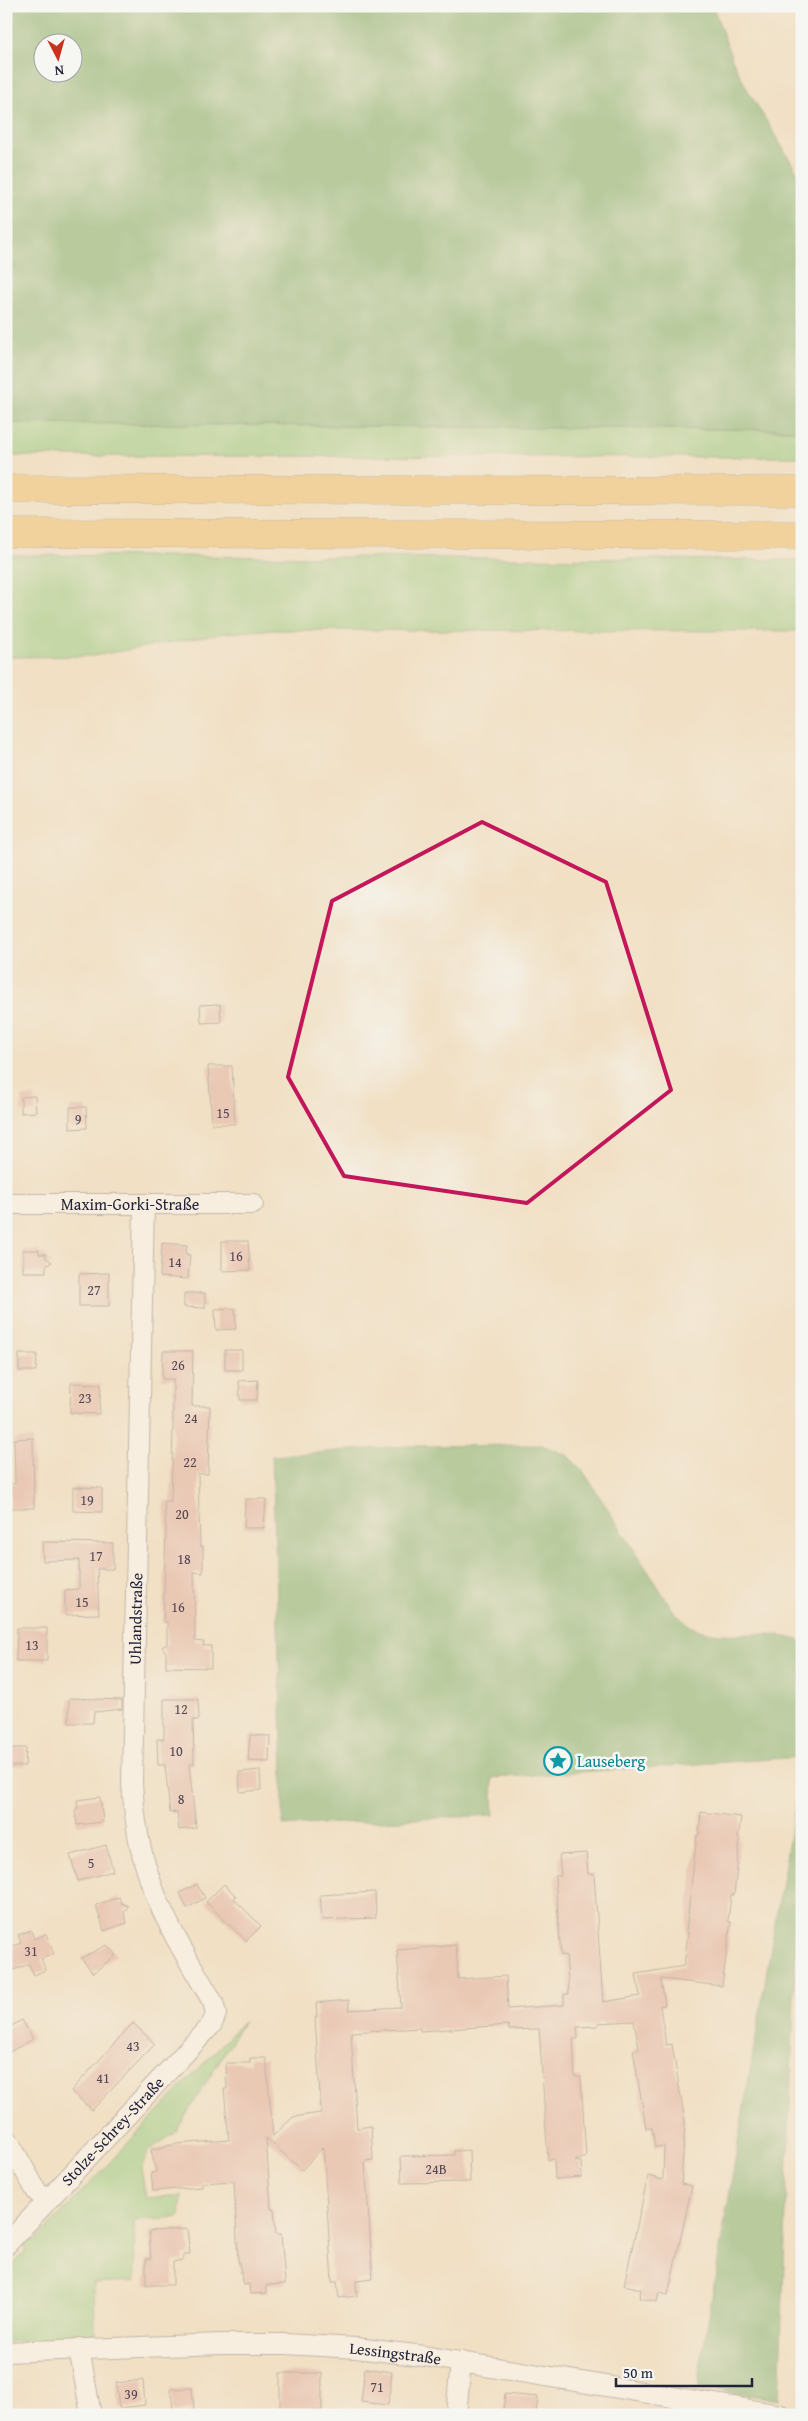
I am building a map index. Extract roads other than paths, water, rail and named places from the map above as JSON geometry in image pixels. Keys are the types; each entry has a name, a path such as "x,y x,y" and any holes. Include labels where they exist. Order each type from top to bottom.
{"highway":[{"path":"6,489 802,491"},
{"path":"6,534 802,535"}],"street":[{"name":"Maxim-Gorki-Straße","path":"6,1204 252,1204"},
{"name":"Uhlandstraße","path":"144,1205 132,1784 136,1823 148,1875 163,1915 213,2002 216,2014"},
{"name":"Stolze-Schrey-Straße","path":"6,2245 212,2024 216,2014"},
{"path":"6,2137 38,2192 47,2200"},
{"name":"Lessingstraße","path":"6,2352 79,2348 285,2344 374,2349 781,2415"},
{"path":"79,2348 90,2415"},
{"path":"456,2415 461,2362"}],"place":[{"name":"Lauseberg","path":"558,1761"}]}
